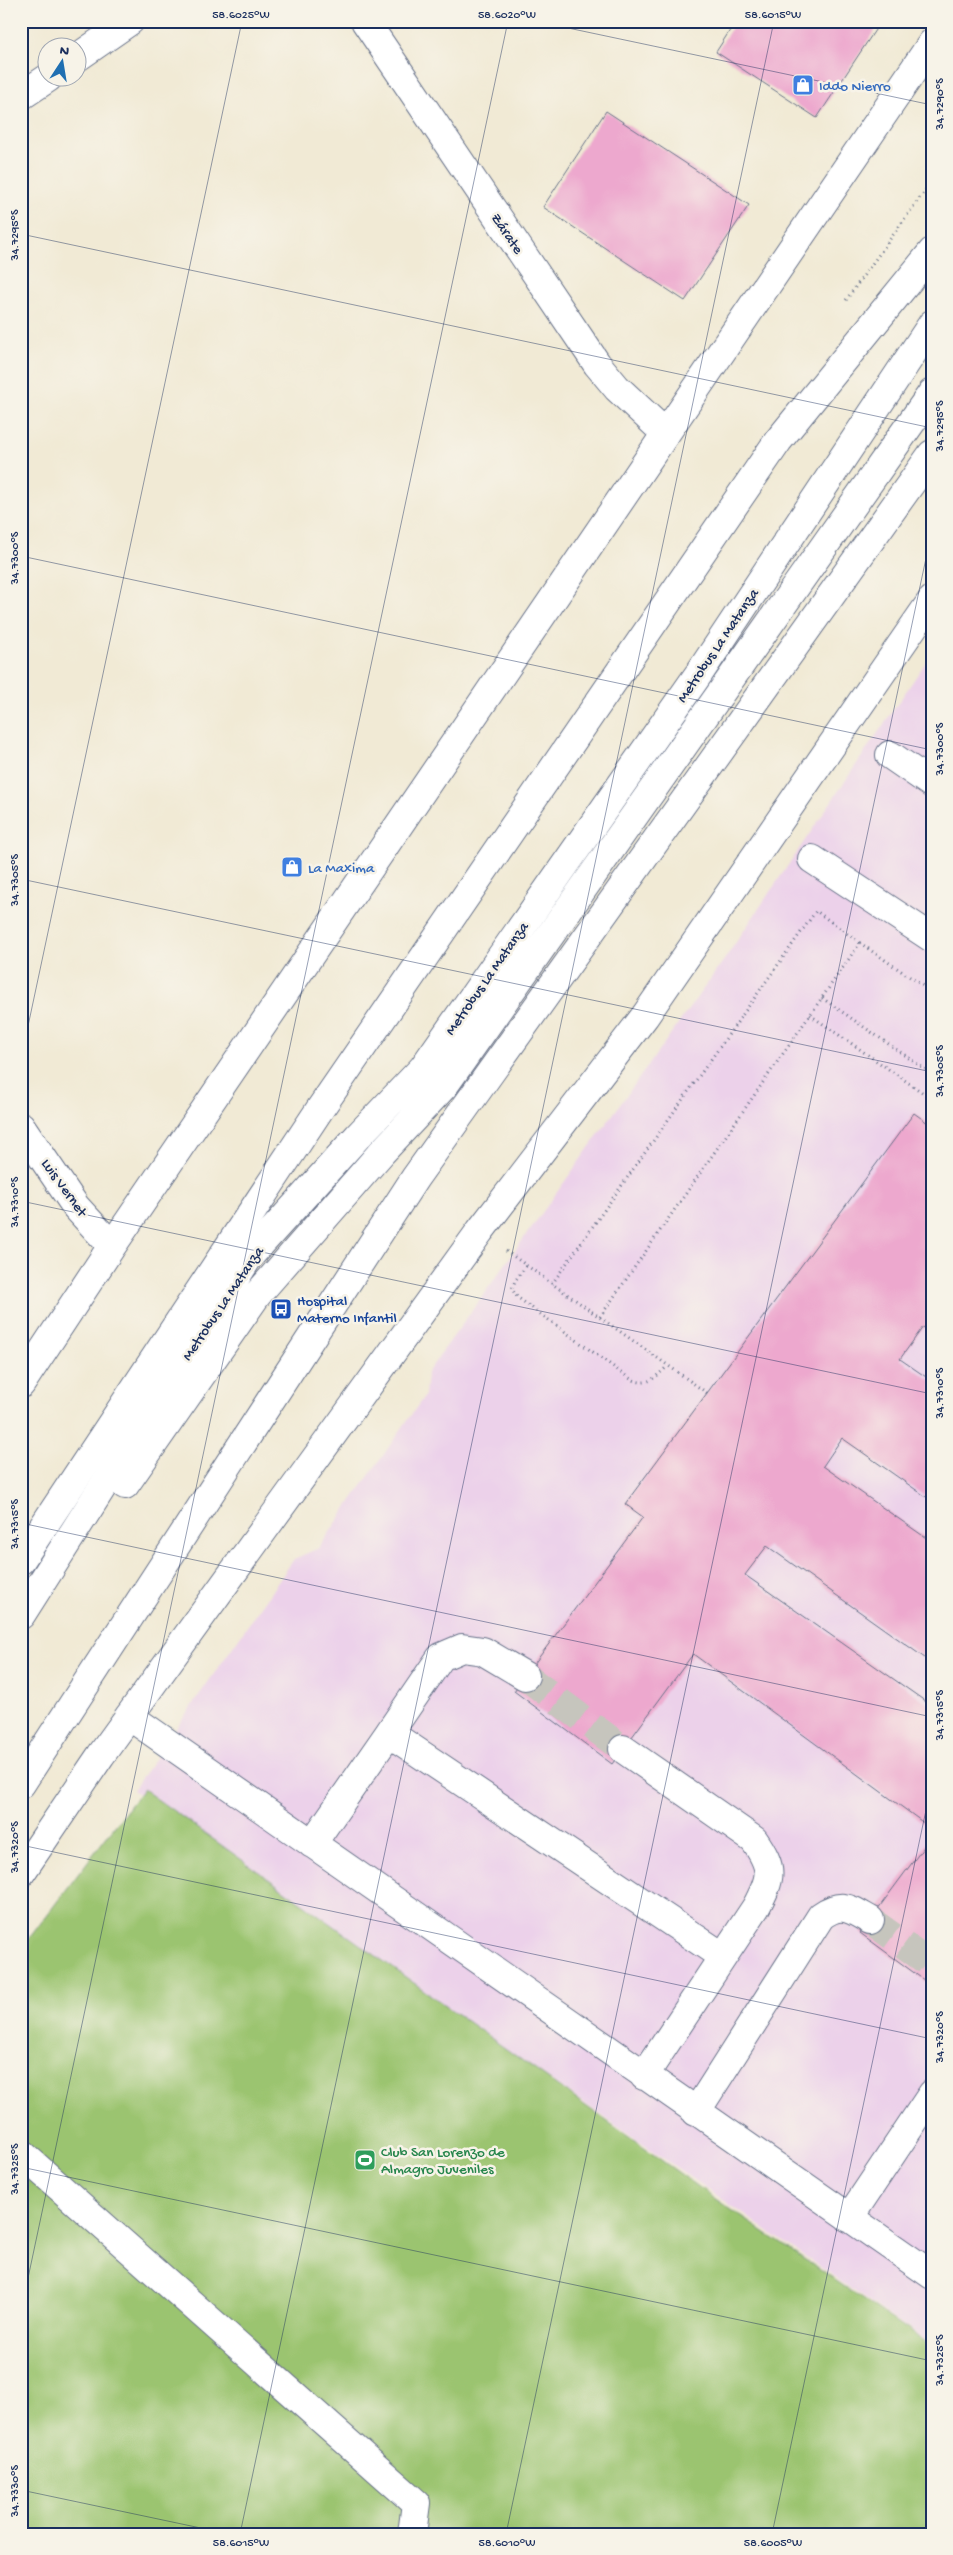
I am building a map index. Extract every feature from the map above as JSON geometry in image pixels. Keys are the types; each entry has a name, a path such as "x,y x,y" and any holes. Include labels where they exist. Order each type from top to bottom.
{"main road":[{"path":"88,50 130,21"},
{"name":"Zárate","path":"365,21 597,364 617,388 665,433"},
{"path":"21,1384 112,1246 932,43"},
{"path":"21,96 38,85"},
{"path":"22,1559 320,1109 778,441 932,252"},
{"name":"Metrobus La Matanza","path":"21,1615 248,1258 358,1136 423,1068 564,869 755,590 932,324"},
{"name":"Metrobus La Matanza","path":"21,1636 257,1295 382,1152 444,1086 932,392"},
{"path":"21,1784 415,1178 924,470 932,454"},
{"path":"21,1873 129,1716 480,1231 645,1016 932,600"},
{"path":"890,755 932,784"},
{"path":"812,859 932,938"},
{"name":"Luis Vernet","path":"21,1126 76,1207 112,1246"},
{"path":"312,1844 440,1657 462,1648 483,1651 525,1676"},
{"path":"129,1716 644,2076 932,2274"},
{"path":"389,1733 722,1956"},
{"path":"623,1749 754,1840 768,1859 769,1884 756,1907 644,2076"},
{"path":"696,2112 821,1916 833,1908 848,1908 870,1920"},
{"path":"849,2218 932,2094"},
{"path":"21,2153 416,2502 412,2534"}],"path":[{"path":"552,1284 816,912 932,992"},
{"path":"600,1317 860,943"},
{"path":"822,998 932,1074"},
{"path":"810,1015 932,1099"},
{"path":"526,1266 515,1280 512,1289 517,1296 626,1376 636,1382 645,1382 653,1380 668,1366"},
{"path":"531,1269 707,1393"}],"shaded area":[{"path":"932,653 932,2345 133,1790 294,1559 319,1548 425,1395 427,1373 724,960"}],"green space":[{"path":"143,1789 717,2200 932,2346 932,2534 21,2534 21,1949"}],"building":[{"name":"Iddo Nierro","path":"736,21 881,21 817,118 716,52"},
{"path":"606,111 749,205 685,301 543,207"},
{"path":"914,1113 932,1126 932,1333 923,1327 900,1359 932,1381 932,1501 842,1438 823,1466 932,1542 932,1663 767,1546 745,1575 932,1706 932,1829 693,1654 612,1764 514,1691 643,1517 625,1504"},
{"path":"932,1836 932,1986 860,1933"}],"tunnel":[{"path":"525,1676 623,1749"},
{"path":"870,1920 932,1965"}],"place":[{"name":"Iddo Nierro","path":"803,85"},
{"name":"La Maxima","path":"292,867"},
{"name":"Hospital Materno Infantil","path":"281,1309"},
{"name":"Club San Lorenzo de Almagro Juveniles","path":"365,2160"}]}
